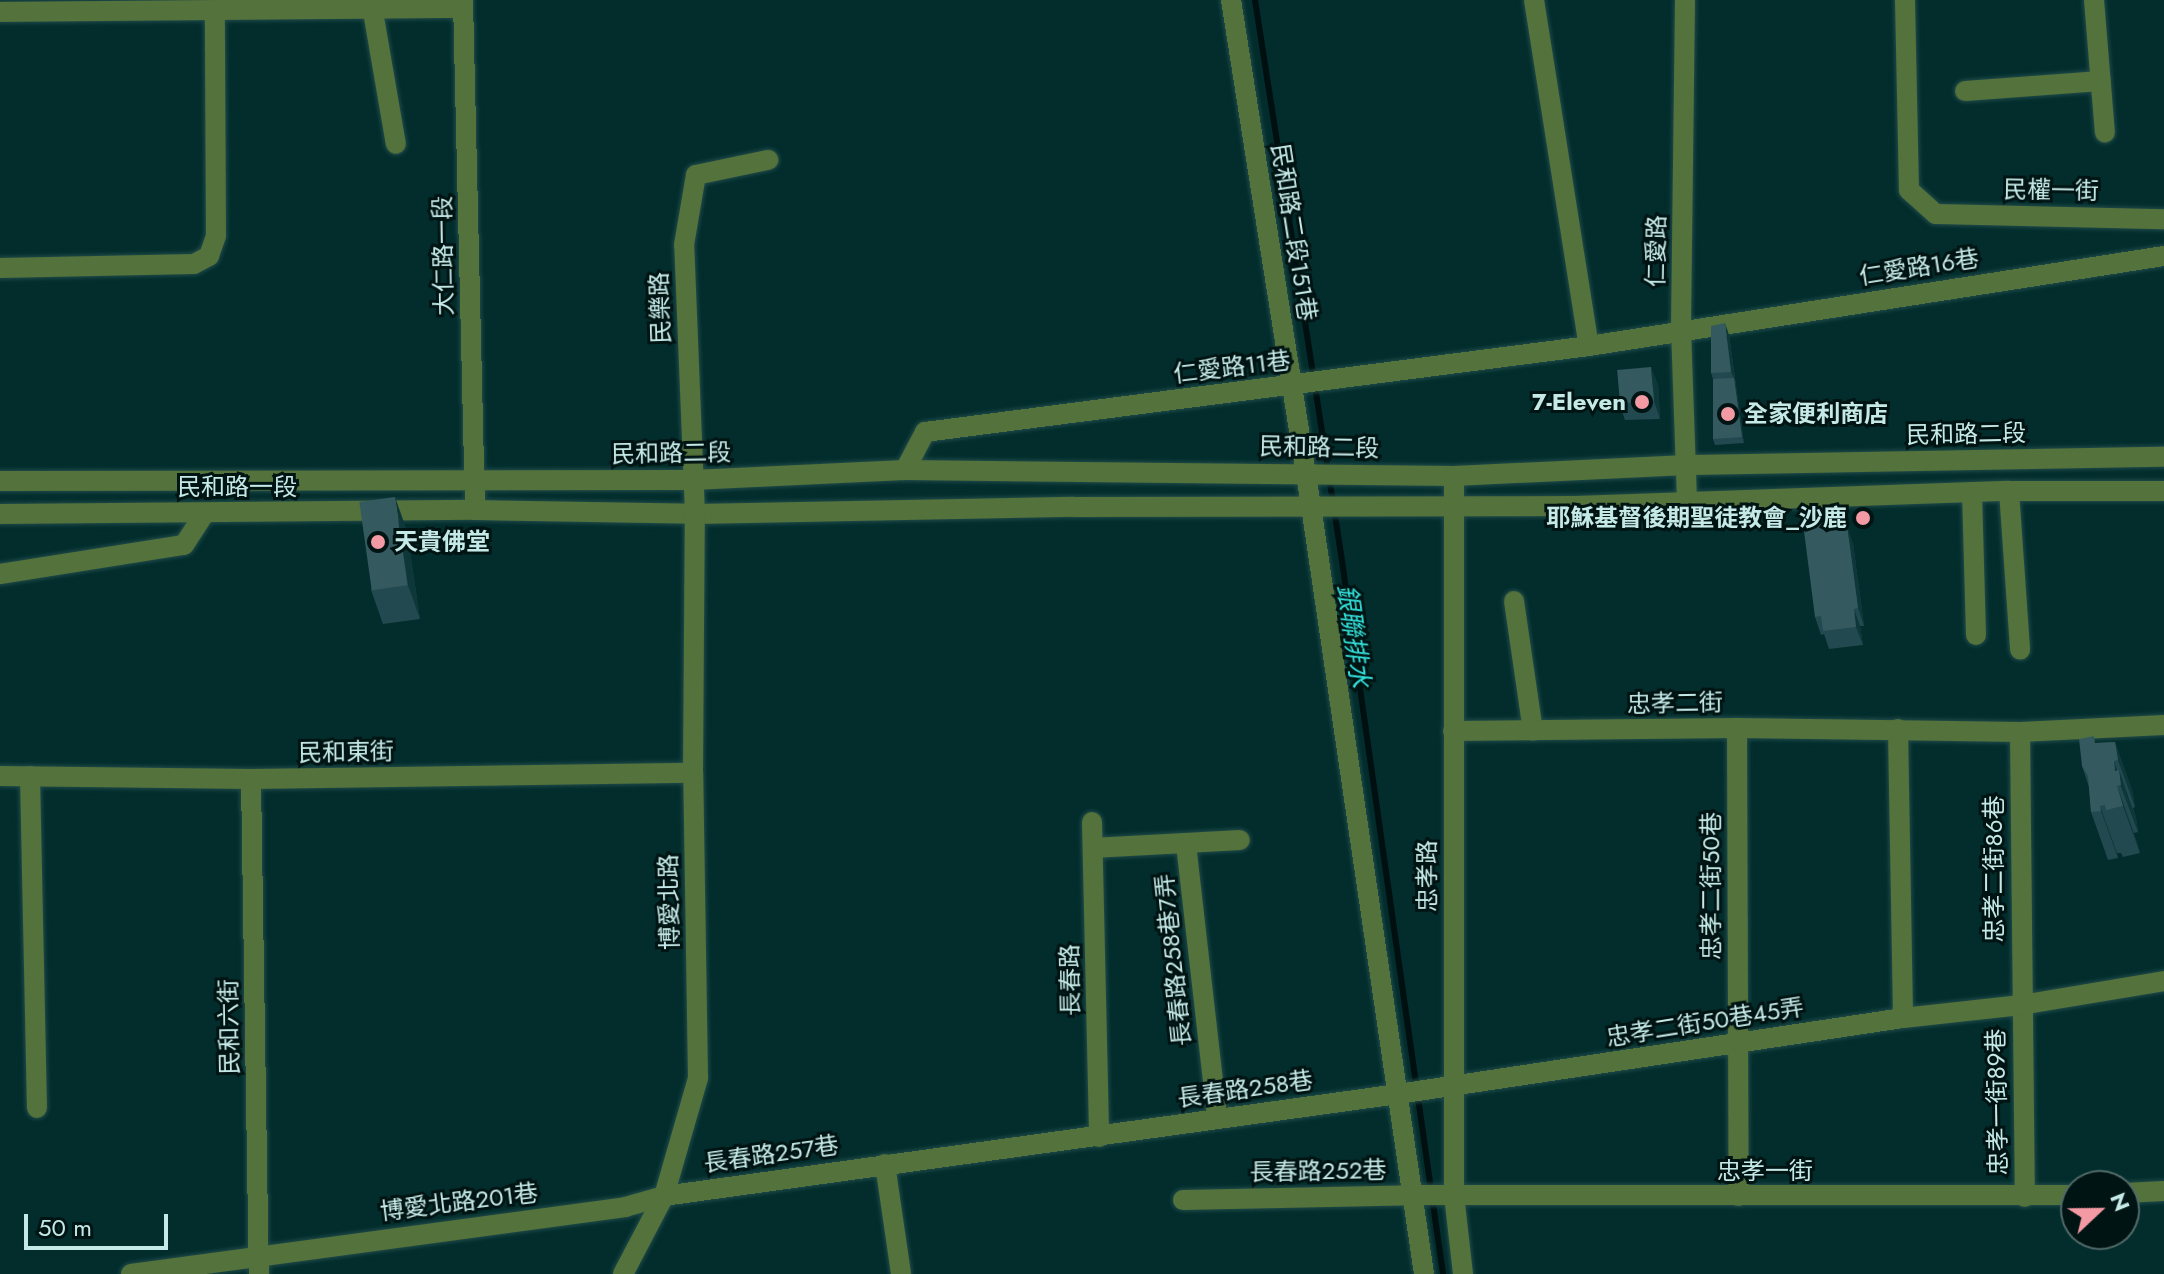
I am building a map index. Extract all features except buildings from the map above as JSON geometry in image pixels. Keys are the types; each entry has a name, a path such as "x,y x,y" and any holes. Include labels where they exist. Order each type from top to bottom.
{"street":[{"name":"民和路二段151巷","path":"1231,0 1311,506 1424,1274"},
{"path":"1534,0 1589,346"},
{"name":"仁愛路","path":"1685,0 1681,329 1687,503"},
{"name":"民權一街","path":"1905,0 1909,190 1936,214 2164,219"},
{"path":"2094,0 2105,133"},
{"path":"371,4 396,144"},
{"path":"0,12 85,5 215,12 371,4 463,4"},
{"name":"大仁路一段","path":"463,4 475,510"},
{"path":"0,268 194,264 209,256 216,236 215,12"},
{"path":"1965,91 2101,81"},
{"name":"民樂路","path":"695,514 684,245 696,175 768,160"},
{"name":"仁愛路16巷","path":"1681,329 2164,256"},
{"name":"仁愛路11巷","path":"905,470 925,432 1589,346 1681,329"},
{"name":"民和路二段","path":"474,478 692,480 905,470 1454,476 1687,465 2164,457"},
{"path":"1074,507 1076,471"},
{"name":"忠孝路","path":"1454,476 1454,1195 1463,1274"},
{"name":"民和路一段","path":"0,481 474,478"},
{"path":"475,510 695,514 1074,507 1454,507 1687,503 2009,491 2164,491"},
{"path":"2009,491 2020,650"},
{"path":"1972,492 1976,635"},
{"name":"民和路一段","path":"0,514 475,510"},
{"path":"0,574 184,545 205,513"},
{"name":"博愛北路","path":"623,1274 664,1196 698,1078 693,773 695,514"},
{"path":"1514,601 1533,731"},
{"name":"忠孝二街","path":"1453,731 1737,728 2020,732 2164,725"},
{"name":"忠孝二街50巷","path":"1737,728 1739,1196"},
{"path":"1898,729 1903,1018"},
{"name":"忠孝二街86巷","path":"2020,732 2021,1005"},
{"name":"民和東街","path":"0,776 251,779 693,773"},
{"path":"30,776 37,1108"},
{"name":"民和六街","path":"251,779 259,1264"},
{"name":"長春路","path":"1092,822 1099,1137"},
{"path":"1093,848 1240,840"},
{"name":"長春路258巷7弄","path":"1186,844 1217,1118"},
{"name":"忠孝二街50巷45弄","path":"1398,1094 1903,1018 2021,1005 2164,981"},
{"name":"忠孝一街89巷","path":"2021,1005 2025,1197"},
{"name":"長春路258巷","path":"1099,1137 1398,1094"},
{"name":"長春路257巷","path":"664,1196 1099,1137"},
{"path":"885,1164 901,1274"},
{"path":"2140,1192 2164,1191"},
{"name":"忠孝一街","path":"1454,1195 2060,1196"},
{"name":"長春路252巷","path":"1183,1200 1454,1195"},
{"name":"博愛北路201巷","path":"131,1274 259,1264 625,1207 664,1196"}],"waterway":[{"name":"銀聯排水","path":"1255,0 1342,561 1443,1274"}],"place":[{"name":"7-Eleven","path":"1642,402"},
{"name":"全家便利商店","path":"1728,414"},
{"name":"耶穌基督後期聖徒教會_沙鹿","path":"1863,518"},
{"name":"天貴佛堂","path":"378,542"}]}
